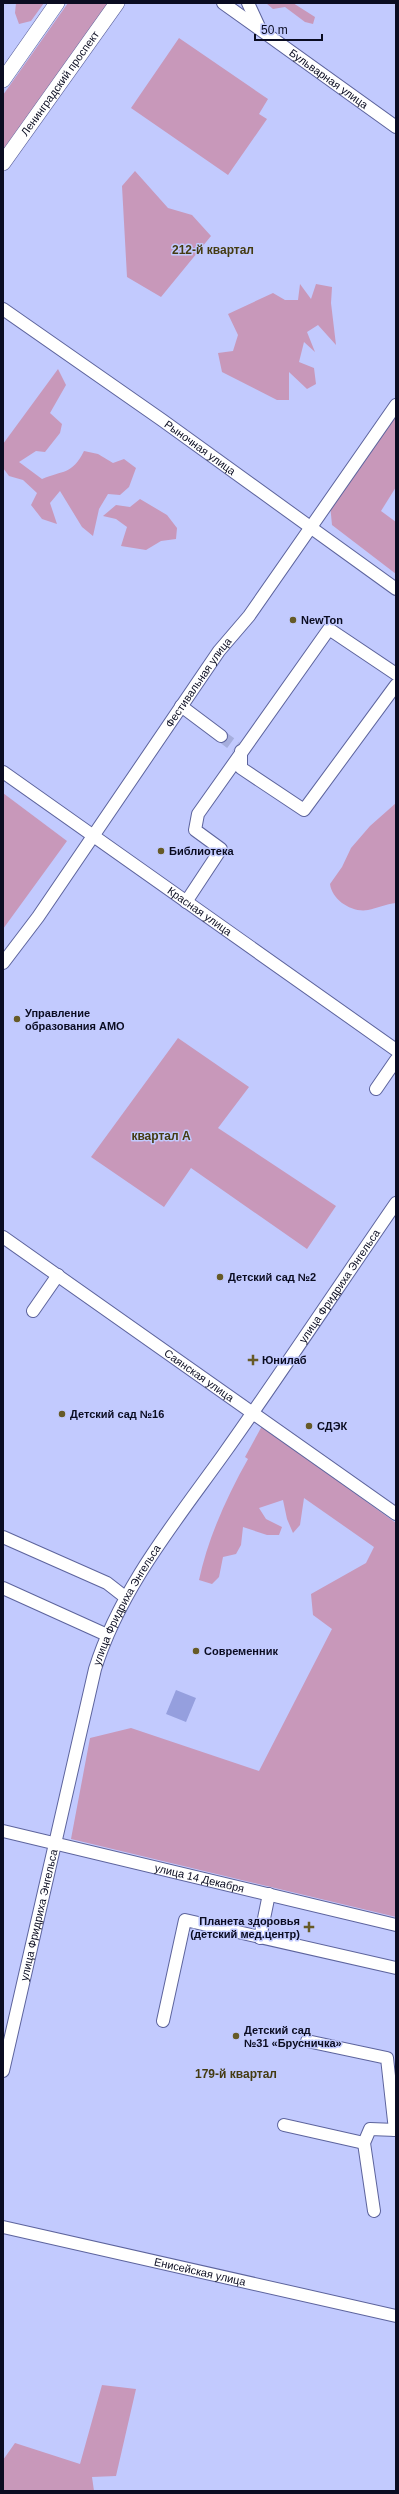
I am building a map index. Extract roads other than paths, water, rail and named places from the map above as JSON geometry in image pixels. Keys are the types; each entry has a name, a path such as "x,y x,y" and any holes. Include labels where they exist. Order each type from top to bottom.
{"main road":[{"path":"3,80 57,3"},
{"name":"Ленинградский проспект","path":"3,163 117,3"}],"street":[{"name":"Бульварная улица","path":"223,3 396,127"},
{"name":"Бульварная улица","path":"248,3 261,30"},
{"name":"Рыночная улица","path":"3,309 310,526 396,589"},
{"name":"Фестивальная улица","path":"3,963 38,917 91,836 181,706 220,651 249,616 310,526 396,405"},
{"path":"186,902 221,849 195,830 198,814 239,749 329,628 396,674"},
{"path":"239,749 241,768 304,810 396,685"},
{"path":"181,706 221,736"},
{"name":"Красная улица","path":"3,772 91,836 396,1050"},
{"path":"376,1089 396,1060"},
{"name":"улица Фридриха Энгельса","path":"3,2071 95,1669 106,1635 125,1597 182,1510 251,1414 396,1203"},
{"name":"Саянская улица","path":"3,1237 251,1414 396,1514"},
{"path":"32,1311 58,1275"},
{"path":"3,1537 107,1583 125,1597"},
{"path":"3,1588 106,1635"},
{"name":"улица 14 Декабря","path":"3,1831 55,1845 396,1925"},
{"path":"260,1938 269,1894"},
{"path":"162,2021 185,1920 396,1968"},
{"path":"307,2041 387,2058 396,2130 370,2129 364,2143 374,2211"},
{"path":"284,2125 364,2143"},
{"name":"Енисейская улица","path":"3,2227 396,2315"}],"water":[{"path":"176,1690 196,1698 186,1722 166,1714"}],"tunnel":[{"path":"221,736 236,747"}],"place":[{"name":"NewTon","path":"293,620"},
{"name":"Библиотека","path":"161,851"},
{"name":"Управление образования АМО","path":"17,1019"},
{"name":"Детский сад №2","path":"220,1277"},
{"name":"Юнилаб","path":"253,1360"},
{"name":"Детский сад №16","path":"62,1414"},
{"name":"СДЭК","path":"309,1426"},
{"name":"Современник","path":"196,1651"},
{"name":"Планета здоровья (детский мед.центр)","path":"309,1927"},
{"name":"Детский сад №31 «Брусничка»","path":"236,2036"}],"district":[{"name":"212-й квартал","path":"213,250"},
{"name":"квартал А","path":"161,1136"},
{"name":"179-й квартал","path":"236,2074"}]}
